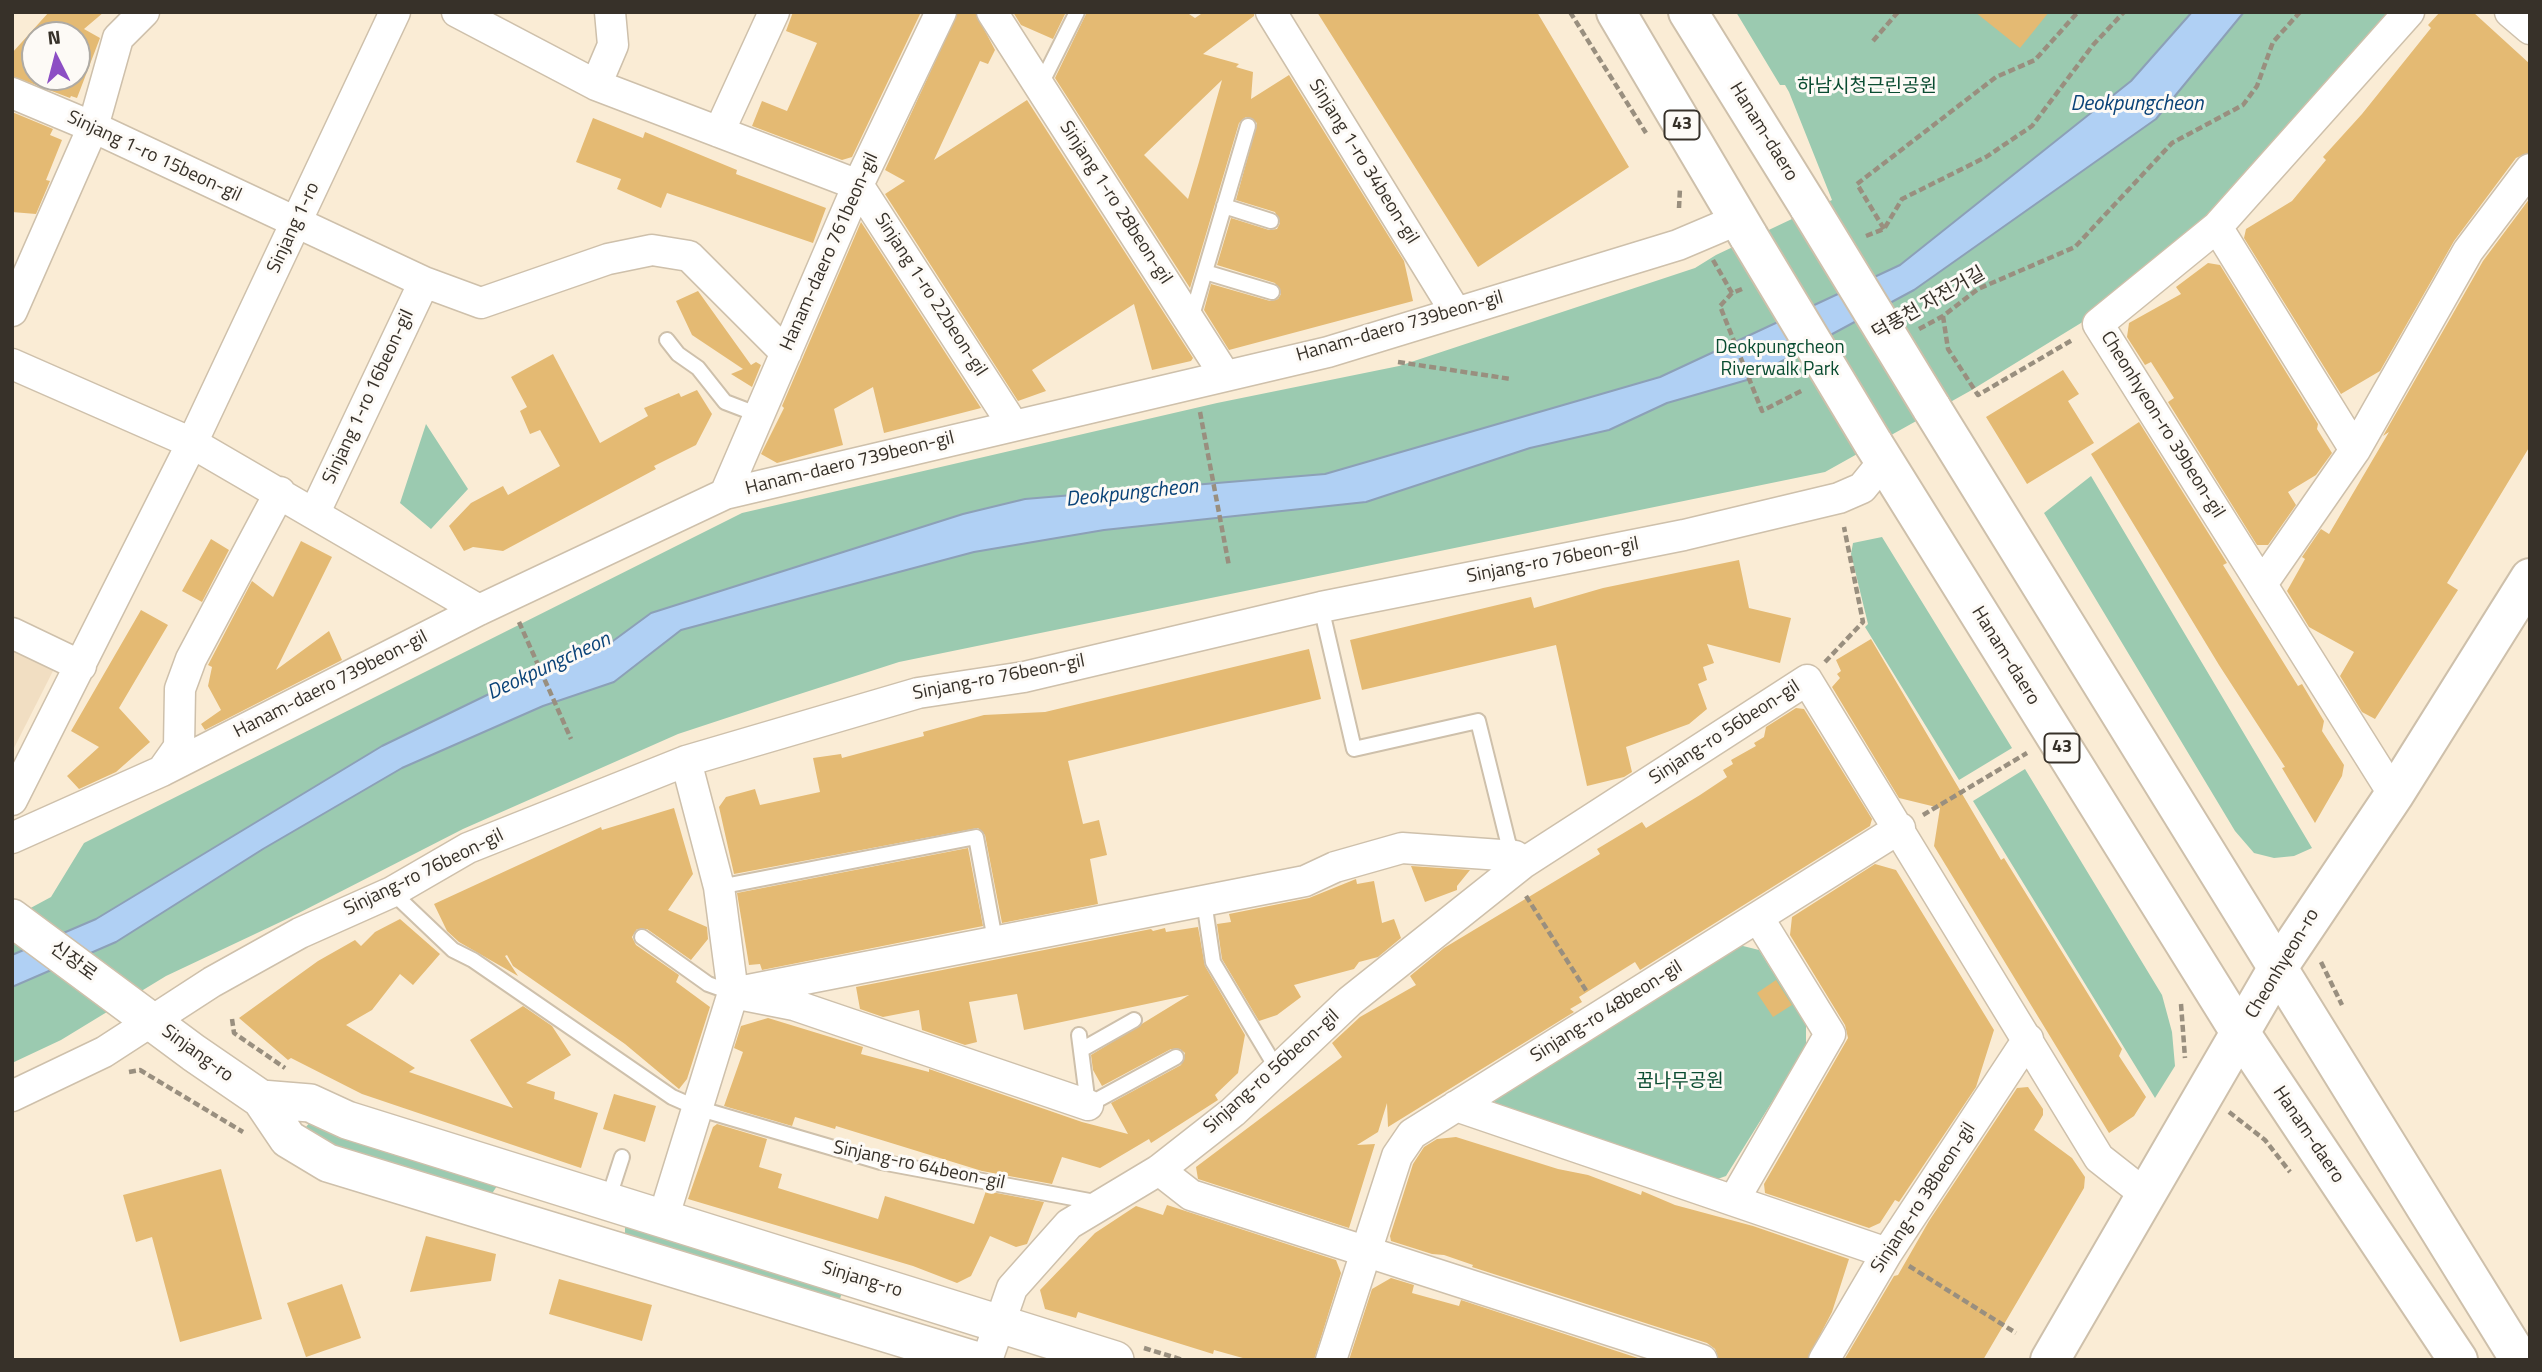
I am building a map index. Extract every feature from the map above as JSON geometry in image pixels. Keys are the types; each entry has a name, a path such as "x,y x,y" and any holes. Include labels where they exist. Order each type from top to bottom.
{"main road":[{"name":"Hanam-daero","path":"1616,12 1878,452 2241,1034 2458,1360"},
{"name":"Hanam-daero","path":"1688,12 2520,1360"},
{"name":"Cheonhyeon-ro","path":"2050,1360 2277,969 2394,795 2530,578"}],"street":[{"path":"12,311 93,127 118,38 144,12"},
{"name":"Sinjang 1-ro","path":"12,800 192,443 395,12"},
{"path":"457,12 596,85 858,185"},
{"path":"596,85 613,45 610,12"},
{"path":"719,132 774,12"},
{"name":"Hanam-daero 761beon-gil","path":"725,494 858,185 941,12"},
{"name":"Sinjang 1-ro 28beon-gil","path":"992,12 1224,374"},
{"name":"Sinjang 1-ro 34beon-gil","path":"1271,12 1455,311"},
{"name":"Cheonhyeon-ro 39beon-gil","path":"2394,795 2098,324 2217,227 2409,12"},
{"path":"2510,12 2530,29"},
{"name":"Sinjang 1-ro 15beon-gil","path":"12,93 93,127 295,224"},
{"path":"2262,584 2355,450 2468,251 2530,169"},
{"name":"Sinjang 1-ro 22beon-gil","path":"858,185 1013,425"},
{"path":"295,224 424,282 481,303 608,259 652,250 689,256 786,353"},
{"path":"2217,227 2355,450"},
{"name":"Hanam-daero 739beon-gil","path":"12,838 162,771 480,610 725,494 1224,374 1328,352 1455,311 1743,228"},
{"name":"Sinjang 1-ro 16beon-gil","path":"314,512 424,282"},
{"path":"12,364 192,443 480,610"},
{"name":"Sinjang-ro 76beon-gil","path":"12,1096 104,1052 143,1014 212,982 300,933 393,892 468,848 686,761 918,692 1024,677 1321,607 1684,535 1839,498 1862,488 1878,452"},
{"path":"162,771 178,747 180,689 191,659 280,492"},
{"path":"12,633 81,666"},
{"name":"Sinjang-ro 56beon-gil","path":"987,1360 1012,1288 1069,1224 1159,1170 1233,1112 1350,1001 1519,860 1807,680 1900,828 2099,1158 2146,1195"},
{"path":"663,1219 733,993 719,887 686,761"},
{"name":"Sinjang-ro 48beon-gil","path":"1331,1360 1397,1156 1412,1134 1759,919 1900,828"},
{"path":"733,993 1305,880 1335,867 1402,848 1519,860"},
{"name":"신장로","path":"12,918 143,1014"},
{"path":"1734,1200 1830,1034 1759,919"},
{"path":"733,993 794,1005 1088,1105"},
{"name":"Sinjang-ro","path":"143,1014 261,1099 288,1139 328,1163 974,1360"},
{"name":"Sinjang-ro 38beon-gil","path":"1824,1360 1888,1253 2028,1039"},
{"name":"Sinjang-ro","path":"261,1099 310,1103 347,1120 1115,1360"},
{"path":"1456,1106 1888,1253"},
{"path":"1159,1170 1191,1195 1702,1360"},
{"path":"594,1242 607,1201"}],"lane":[{"path":"1040,86 1077,12"},
{"name":"Sinjang 1-ro 28beon-gil","path":"1190,320 1248,126"},
{"path":"1224,206 1271,221"},
{"name":"Sinjang 1-ro 28beon-gil","path":"1205,272 1272,292"},
{"path":"667,340 678,355 698,368 725,402 759,415"},
{"path":"1321,607 1354,749 1478,721 1508,842 1519,860"},
{"path":"719,887 976,837 995,940"},
{"name":"Sinjang-ro 64beon-gil","path":"393,892 453,950 673,1097 697,1108 881,1162 1104,1204"},
{"path":"1204,901 1213,962 1278,1069"},
{"path":"642,937 708,984 733,993"},
{"path":"1134,1020 1080,1042 1088,1105 1176,1057"},
{"path":"607,1201 622,1157"}],"path":[{"path":"1570,12 1647,135"},
{"path":"1873,41 1898,12"},
{"path":"1884,229 1857,184 1996,77 2035,60 2078,12"},
{"path":"1859,239 1884,229 1902,199 1986,158 2032,126 2093,45 2124,12"},
{"name":"덕풍천 자전거길","path":"1907,335 1943,316 1978,289 2075,247 2172,143 2243,105 2257,86 2273,42 2300,12"},
{"path":"1674,178 1681,190 1679,208"},
{"path":"1707,250 1732,293"},
{"path":"1745,287 1732,293 1720,306 1762,411 1810,386"},
{"path":"1943,316 1948,349 1978,395 2098,324"},
{"path":"1394,362 1511,379"},
{"path":"1198,402 1229,566"},
{"path":"1807,680 1863,622 1839,498"},
{"path":"518,618 571,739"},
{"path":"1900,828 2028,753"},
{"path":"1519,860 1522,889 1601,1016"},
{"path":"2205,1094 2265,1140 2298,1182"},
{"path":"1888,1253 2016,1333"}],"shaded area":[{"path":"12,627 55,667 12,752"}],"green space":[{"name":"Deokpungcheon Riverwalk Park","path":"1736,12 2397,12 2207,226 2094,315 1970,391 1825,472 899,662 778,701 678,734 463,829 291,917 166,976 61,1040 12,1063 12,918 51,897 84,843 742,513 1217,403 1399,366 1695,268 1716,255 1832,200 1789,92 1785,85 1780,85"},
{"path":"426,424 468,489 431,529 400,503"},
{"path":"2091,476 2312,848 2294,856 2274,858 2254,853 2235,831 2044,513"},
{"path":"1882,537 2012,748 1959,780 1865,627 1868,624 1851,554 1853,543"},
{"path":"2025,769 2162,995 2172,1032 2175,1066 2155,1098 1973,801"},
{"name":"꿈나무공원","path":"1739,945 1759,950 1806,1025 1806,1047 1726,1176 1706,1183 1496,1116 1494,1096"},
{"path":"310,1122 497,1186 491,1195 329,1146 307,1132 306,1127"},
{"path":"625,1224 842,1292 840,1299 625,1235"}],"water":[{"name":"Deokpungcheon","path":"2192,12 2244,12 2156,119 1914,290 1747,380 1667,403 1609,430 1530,448 1366,502 1104,530 974,552 681,630 614,682 543,706 402,768 263,849 116,942 12,987 12,955 96,919 382,746 522,678 598,652 651,613 963,514 1025,499 1325,474 1660,377 1900,265 2131,81"}],"building":[{"path":"49,12 104,12 91,23 41,21"},
{"path":"793,12 921,12 852,157 842,160 752,126 762,101 787,111 817,43 786,31"},
{"path":"958,12 975,12 995,50 988,64 980,61 934,160 1027,100 1193,358 1191,361 1152,370 1134,304 1032,370 1046,391 1018,401 885,194 905,181 885,170"},
{"path":"1013,12 1066,12 1053,39 1021,25"},
{"path":"1087,12 1186,12 1195,18 1204,12 1254,12 1254,16 1203,54 1239,64 1236,67 1253,72 1251,99 1289,75 1404,261 1413,301 1229,350 1204,310 1211,284 1270,301 1278,299 1281,294 1275,283 1217,265 1231,218 1269,230 1277,229 1280,223 1275,212 1236,200 1257,123 1246,117 1239,123 1190,288 1055,78","holes":["1222,80 1188,199 1144,155"]},
{"path":"1317,12 1537,12 1629,167 1478,267"},
{"path":"1975,12 2049,12 2020,48"},
{"path":"2440,12 2473,12 2530,64 2530,152 2516,158 2454,241 2380,371 2341,394 2244,238 2246,229 2292,201 2326,160 2323,157 2362,114 2431,28 2428,25"},
{"path":"91,33 100,38 91,61"},
{"path":"21,43 21,79 12,76 12,53"},
{"path":"52,91 80,91 77,98"},
{"path":"12,112 53,129 50,135 62,140 46,180 50,181 36,214 12,212"},
{"path":"593,118 643,138 645,132 737,170 736,174 826,208 813,243 667,193 661,208 617,189 621,179 576,162"},
{"path":"2530,198 2530,446 2447,583 2458,590 2375,719 2362,712 2340,676 2354,652 2309,627 2287,591 2305,559 2302,557 2321,529 2329,534 2389,432 2383,436 2483,261"},
{"path":"861,222 981,408 884,433 873,387 834,409 843,445 777,463 761,454 784,408 782,406"},
{"path":"2208,263 2220,265 2318,424 2317,429 2332,453 2316,475 2288,492 2296,505 2268,545 2257,545 2168,402 2174,398 2151,362 2145,365 2127,337 2129,323 2181,294 2176,287"},
{"path":"698,291 751,365 756,362 761,365 752,387 731,374 743,369 692,335 676,301"},
{"path":"553,354 600,443 648,416 644,408 679,393 681,397 697,390 712,414 696,445 654,466 656,469 503,551 473,547 464,551 449,526 471,503 503,486 508,495 560,466 540,430 530,434 520,411 527,407 511,377"},
{"path":"2063,370 2079,394 2068,401 2094,443 2027,484 1986,417"},
{"path":"2139,422 2227,563 2223,565 2298,686 2302,684 2324,721 2322,731 2344,765 2342,776 2315,823 2282,768 2285,767 2219,665 2091,454"},
{"path":"211,539 229,550 202,602 182,591"},
{"path":"301,541 332,557 276,670 329,631 342,660 205,730 201,724 221,710 208,686 212,667 208,665 252,581 273,597"},
{"path":"1739,560 1749,608 1791,618 1780,663 1707,644 1714,663 1703,667 1707,680 1698,684 1707,709 1689,724 1626,747 1632,772 1624,777 1587,786 1556,645 1362,690 1350,640 1531,597 1534,608 1603,588"},
{"path":"141,610 168,625 119,708 150,742 116,772 79,789 67,776 99,747 71,731"},
{"path":"1871,639 2001,860 2004,858 2122,1049 2119,1056 2146,1097 2134,1116 2109,1133 1934,846 1940,808 1899,798 1832,687 1840,678 1837,674 1841,671 1836,660"},
{"path":"1309,649 1321,699 1068,761 1083,824 1099,820 1107,855 1090,859 1098,904 1002,923 985,835 978,828 734,874 719,807 726,797 755,789 760,805 820,792 813,758 841,754 842,758 924,736 923,732 984,715 1045,712"},
{"path":"1796,708 1804,709 1872,819 1870,826 1640,970 1635,962 1579,997 1582,1002 1570,1009 1574,1012 1388,1127 1387,1103 1378,1132 1357,1145 1375,1144 1349,1228 1198,1179 1196,1167 1342,1057 1332,1043 1360,1017 1416,985 1410,976 1444,948 1600,854 1597,849 1642,822 1646,828 1727,777 1723,770 1733,764 1731,760 1756,746 1754,743 1764,737 1766,727"},
{"path":"674,808 693,874 668,910 707,927 708,939 691,960 647,929 637,929 632,937 636,945 679,975 676,982 710,1007 687,1079 679,1089 625,1044 513,966 507,955 505,956 518,976 459,942 447,931 434,904 601,827 602,830"},
{"path":"968,848 983,926 762,970 760,964 749,965 737,893"},
{"path":"1875,864 1896,870 1994,1030 1976,1087 1899,1202 1895,1200 1880,1223 1869,1228 1765,1193 1764,1184 1848,1038 1845,1025 1790,935 1792,917"},
{"path":"1411,866 1470,870 1457,886 1457,890 1425,902"},
{"path":"1356,879 1357,884 1374,881 1382,923 1394,919 1401,938 1378,957 1359,962 1354,969 1294,985 1301,997 1277,1015 1259,1021 1222,959 1217,924 1231,922 1229,914 1309,898"},
{"path":"400,919 440,954 413,985 400,974 372,1010 346,1025 415,1068 409,1072 513,1108 470,1040 523,1006 552,1026 571,1055 526,1083 555,1092 554,1099 598,1113 581,1168 362,1094 291,1058 288,1060 239,1018 318,961 355,940 361,946 375,932"},
{"path":"1198,927 1205,966 1245,1035 1238,1073 1215,1095 1218,1100 1151,1143 1149,1139 1100,1168 1062,1157 1052,1184 982,1171 836,1126 835,1129 795,1117 792,1126 724,1106 743,1052 734,1048 741,1026 768,1018 863,1047 861,1054 929,1072 929,1069 1082,1122 1128,1134 1111,1103 1181,1065 1185,1053 1180,1049 1171,1049 1102,1086 1093,1070 1091,1055 1189,995 1024,1030 1017,994 969,1002 977,1042 965,1045 922,1030 919,1010 883,1017 860,1009 856,987 1151,929 1153,931 1165,928 1166,932"},
{"path":"1776,980 1792,1005 1773,1017 1757,993"},
{"path":"2028,1087 2043,1109 2043,1115 2034,1130 2072,1158 2085,1177 2084,1188 1983,1360 1844,1360 1894,1276 1898,1275 1929,1221 2017,1088"},
{"path":"614,1094 656,1106 645,1142 603,1129"},
{"path":"717,1124 767,1139 759,1167 782,1174 778,1188 878,1219 885,1196 974,1224 986,1191 1044,1202 1027,1244 1016,1247 990,1236 971,1276 957,1283 913,1266 688,1199 713,1127"},
{"path":"1456,1137 1558,1169 1588,1175 1641,1195 1642,1191 1675,1205 1753,1226 1849,1259 1832,1312 1807,1360 1719,1360 1715,1349 1707,1343 1472,1267 1473,1265 1444,1255 1391,1241 1390,1236 1413,1164 1424,1147 1437,1139"},
{"path":"221,1169 262,1319 180,1342 152,1237 136,1242 123,1195"},
{"path":"1167,1205 1336,1260 1341,1273 1314,1360 1250,1360 1214,1350 1213,1354 1078,1312 1076,1318 1045,1309 1040,1290 1095,1233 1136,1206 1163,1215"},
{"path":"426,1236 496,1254 491,1281 410,1292"},
{"path":"1391,1278 1414,1285 1412,1293 1459,1306 1461,1300 1644,1360 1349,1360 1372,1289"},
{"path":"559,1279 652,1305 642,1341 549,1314"},
{"path":"342,1284 361,1338 306,1357 287,1303"}],"park label":[{"name":"하남시청근린공원","path":"1867,87"}]}
